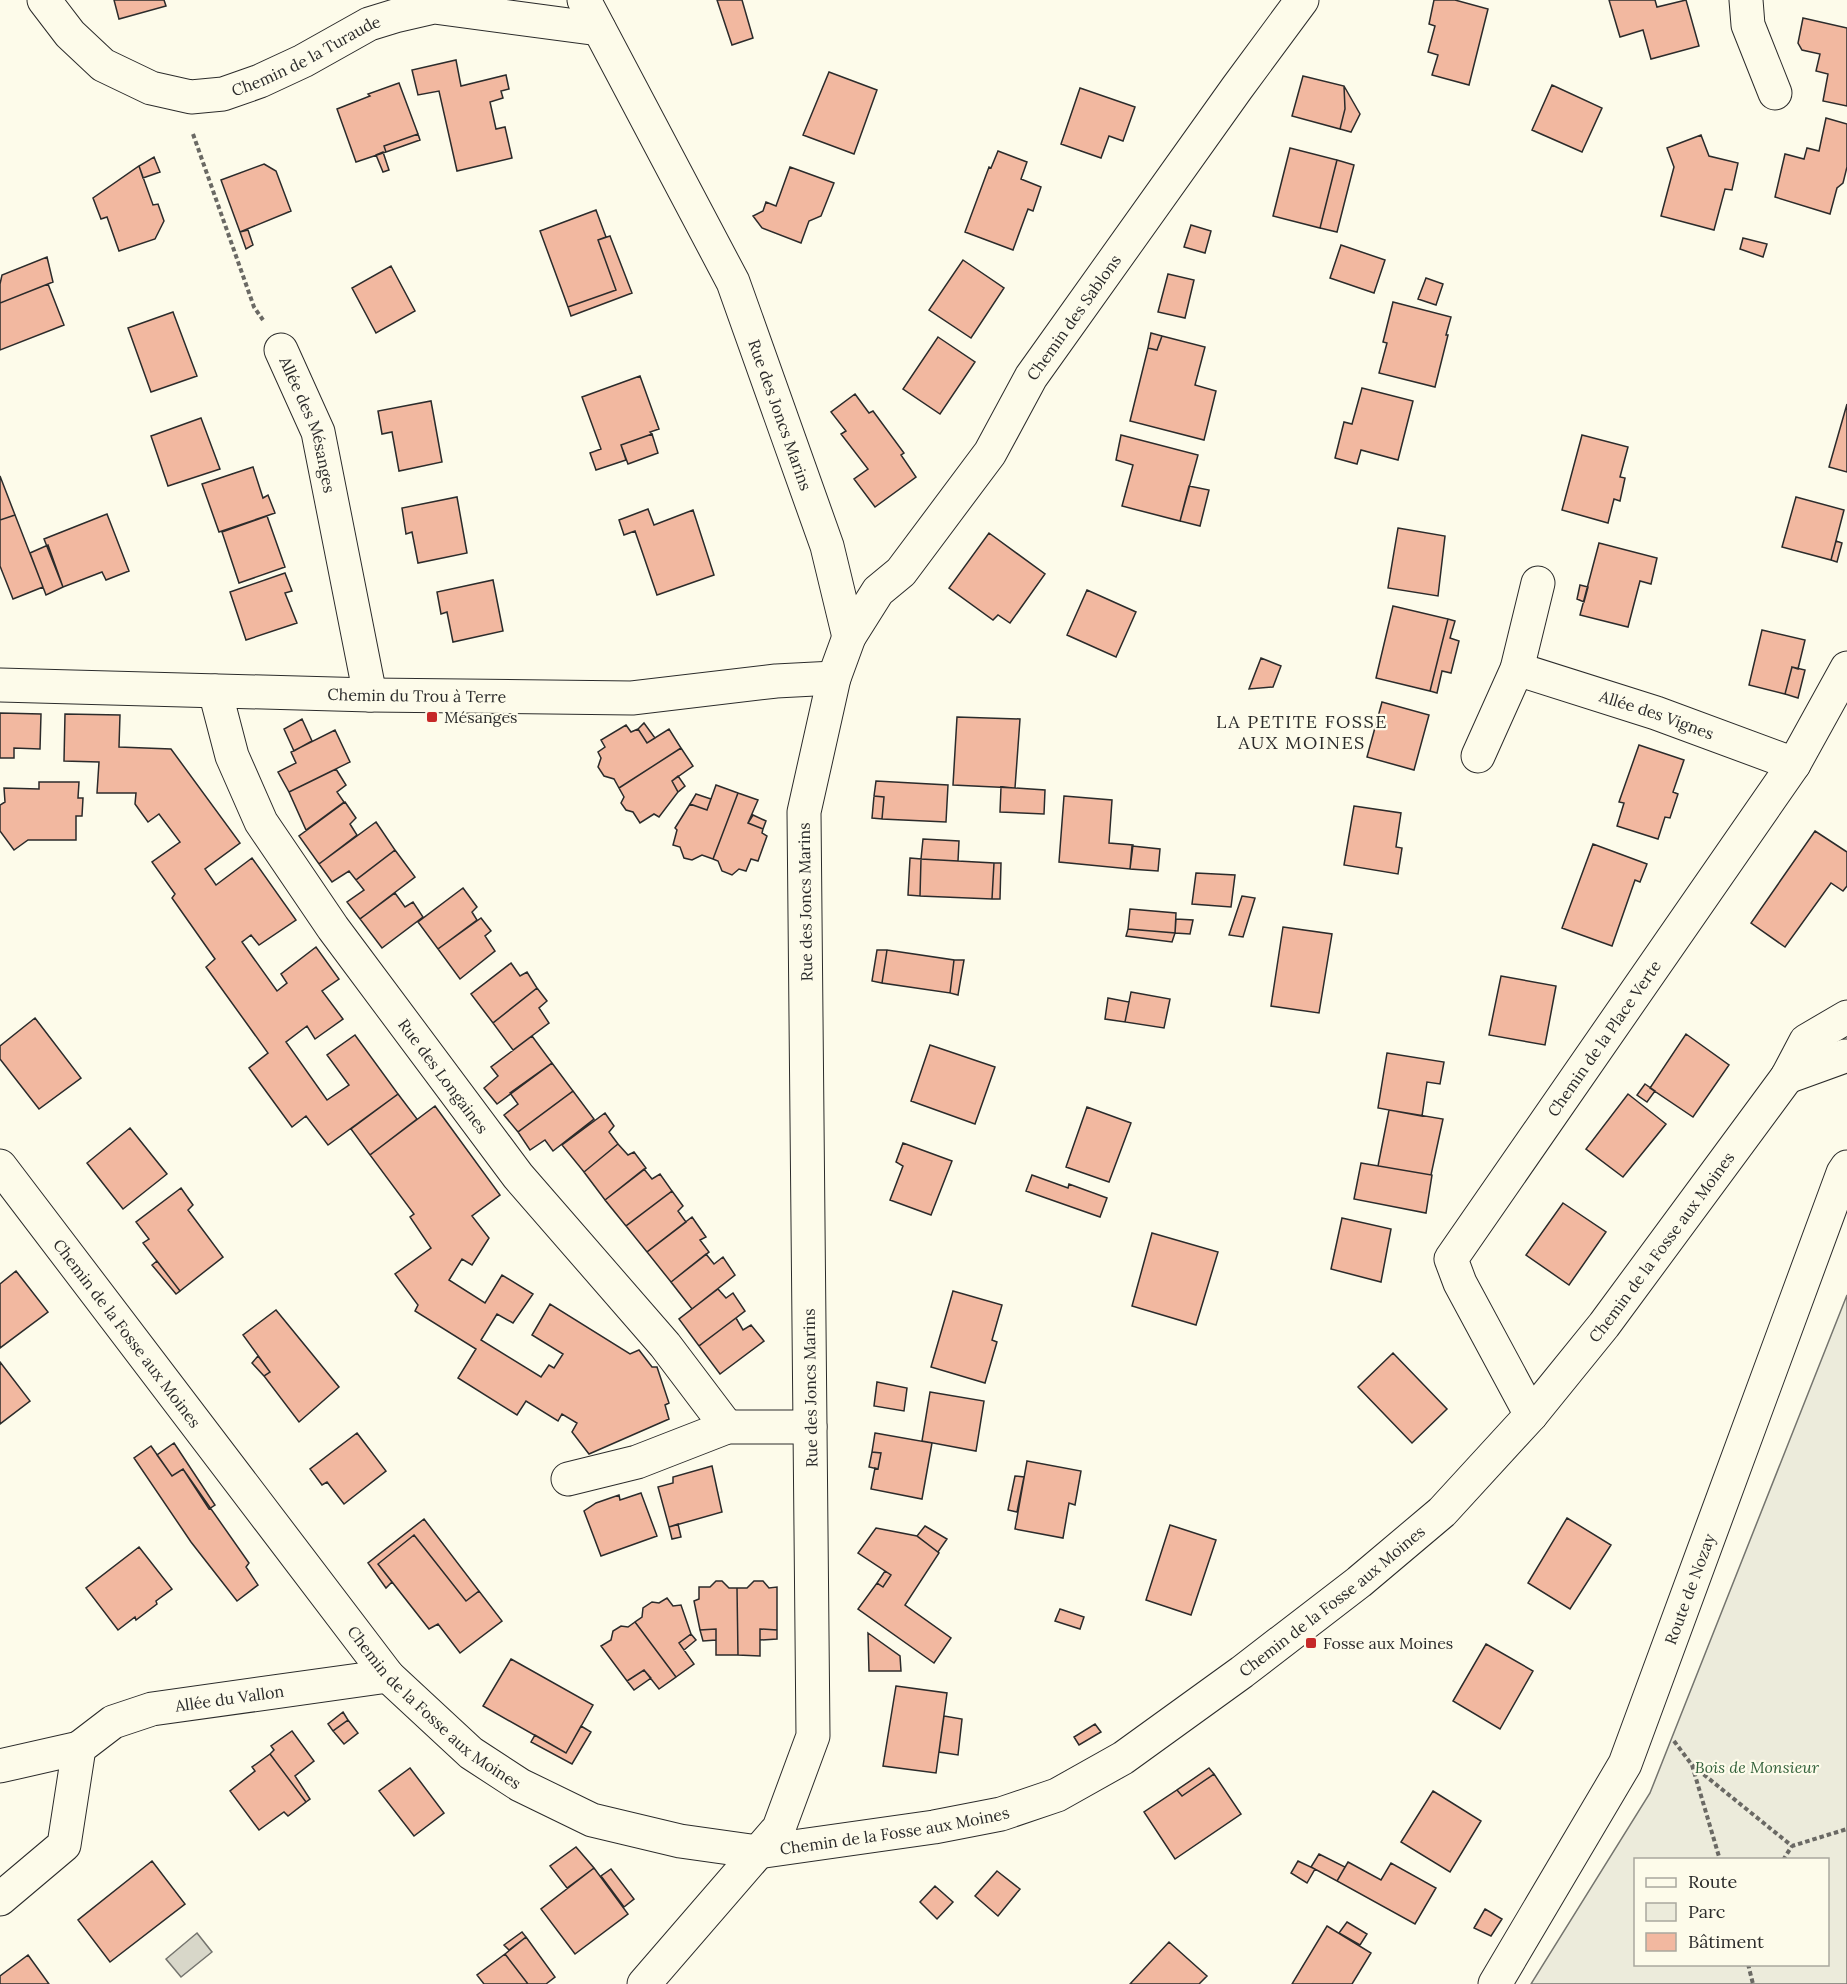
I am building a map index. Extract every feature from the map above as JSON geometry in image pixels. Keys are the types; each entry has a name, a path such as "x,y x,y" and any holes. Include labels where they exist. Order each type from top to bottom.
{"street":[{"name":"Chemin de la Turaude","path":"45,0 70,34 103,65 151,87 191,97 223,94 260,81 303,61 369,24 434,7 599,29"},
{"name":"Rue des Joncs Marins","path":"584,0 733,282 827,546 849,637 834,678 804,812 813,1736 779,1828 644,1984"},
{"name":"Chemin des Sablons","path":"849,637 878,591 901,572 990,453 1031,377 1302,0"},
{"path":"1746,0 1748,25 1774,93"},
{"name":"Allée des Mésanges","path":"281,350 318,432 370,695"},
{"path":"1478,756 1517,669 1538,583"},
{"name":"Chemin de la Place Verte","path":"1531,1415 1460,1283 1451,1259 1794,764 1847,668"},
{"name":"Allée des Vignes","path":"1517,669 1656,712 1794,764"},
{"name":"Chemin du Trou à Terre","path":"0,686 370,695 633,698 776,681 834,678"},
{"name":"Rue des Longaines","path":"215,691 232,756 261,822 333,928 518,1176 665,1345 727,1428"},
{"path":"1787,1077 1846,1058 1842,1042 1847,1019"},
{"name":"Chemin de la Fosse aux Moines","path":"0,1166 388,1676 471,1753 520,1785 592,1820 671,1839 758,1852 934,1827 1001,1814 1057,1795 1123,1758 1242,1672 1359,1582 1442,1512 1531,1415 1604,1325 1787,1077 1806,1041 1847,1019"},
{"name":"Route de Nozay","path":"1495,1984 1625,1764 1846,1161"},
{"path":"568,1479 637,1462 727,1428 810,1427"},
{"name":"Allée du Vallon","path":"0,1766 79,1748 113,1722 152,1709 388,1676"},
{"path":"0,1899 64,1845 79,1748"}],"path":[{"name":"Allée des Mésanges","path":"191,97 193,138 254,307 281,350"},
{"path":"1646,1705 1692,1765 1792,1846"},
{"path":"1692,1765 1719,1858"},
{"path":"1784,1858 1792,1846 1847,1829"},
{"path":"1748,1966 1753,1984"}],"green space":[{"name":"Bois de Monsieur","path":"1847,1295 1847,1984 1531,1984 1650,1793"}],"shaded area":[{"path":"197,1933 212,1952 181,1977 166,1959"}],"building":[{"path":"114,0 164,0 166,6 119,19"},
{"path":"717,0 742,0 753,38 732,45"},
{"path":"1434,0 1455,0 1488,9 1469,85 1432,75 1438,55 1428,52 1435,26 1429,24"},
{"path":"1609,0 1655,0 1657,7 1686,0 1699,46 1651,59 1643,30 1620,37"},
{"path":"1803,18 1847,28 1847,106 1823,101 1828,74 1816,71 1820,54 1802,50 1798,43"},
{"path":"456,60 461,86 506,75 509,89 501,91 503,98 490,102 496,129 505,127 512,158 457,171 439,91 418,95 412,70"},
{"path":"829,72 877,90 854,154 803,135"},
{"path":"1303,76 1344,86 1345,109 1340,129 1292,116"},
{"path":"399,83 418,134 384,146 386,152 356,162 337,109 370,96 368,94"},
{"path":"1552,85 1602,108 1582,152 1532,130"},
{"path":"1344,86 1360,114 1351,132 1340,129 1345,109"},
{"path":"1080,88 1135,107 1123,141 1109,136 1101,158 1061,144"},
{"path":"1826,118 1847,124 1847,167 1843,183 1837,188 1830,214 1775,197 1785,154 1804,159 1807,148 1819,151"},
{"path":"418,134 420,140 386,152 384,146"},
{"path":"1701,135 1709,156 1738,163 1732,190 1725,189 1714,230 1661,216 1674,167 1667,148"},
{"path":"1290,148 1337,160 1320,228 1273,216"},
{"path":"998,151 1027,162 1021,179 1041,187 1033,211 1028,209 1013,250 965,232 989,167 991,168"},
{"path":"383,152 389,170 383,172 376,155"},
{"path":"154,157 160,172 143,178 139,166"},
{"path":"1337,160 1354,165 1337,232 1320,228"},
{"path":"264,164 276,171 291,211 240,232 221,180"},
{"path":"139,166 153,205 158,204 164,221 155,239 119,251 107,217 101,219 93,198"},
{"path":"790,167 834,183 821,216 809,221 801,243 762,228 753,216 763,211 766,202 776,206"},
{"path":"596,210 606,237 598,240 616,290 568,307 540,231"},
{"path":"1191,225 1211,231 1205,253 1184,247"},
{"path":"248,230 253,245 246,249 240,232"},
{"path":"610,236 632,293 571,316 568,307 616,290 598,240"},
{"path":"1743,238 1767,244 1763,257 1740,249"},
{"path":"1341,245 1385,260 1374,293 1330,278"},
{"path":"47,257 53,282 0,303 2,275"},
{"path":"963,260 1004,288 971,338 929,310"},
{"path":"391,266 415,311 376,333 352,288"},
{"path":"1168,274 1194,280 1185,318 1158,312"},
{"path":"1426,278 1443,284 1436,305 1418,299"},
{"path":"48,284 64,325 0,350 0,303"},
{"path":"1393,302 1451,317 1435,387 1379,373 1387,343 1383,342"},
{"path":"173,312 197,376 151,392 128,328"},
{"path":"1151,333 1162,336 1157,350 1148,348"},
{"path":"1162,336 1205,347 1195,385 1216,391 1204,440 1130,421 1148,348 1157,350"},
{"path":"938,337 975,362 940,414 903,389"},
{"path":"640,376 659,429 650,432 652,434 621,445 626,460 596,470 590,453 601,449 582,397"},
{"path":"1362,388 1413,401 1398,460 1361,450 1357,464 1335,458 1344,422 1352,424"},
{"path":"855,394 869,413 873,411 904,453 901,455 916,477 875,507 854,479 868,469 841,434 846,431 831,412"},
{"path":"431,401 442,462 399,471 392,432 382,434 378,411"},
{"path":"1847,404 1847,472 1829,467"},
{"path":"201,418 220,469 168,486 151,436"},
{"path":"652,434 658,453 628,464 621,445"},
{"path":"1121,435 1198,455 1180,521 1122,506 1133,465 1116,460"},
{"path":"1582,435 1628,447 1620,477 1625,478 1620,501 1614,499 1608,523 1562,510"},
{"path":"253,467 263,498 268,495 275,513 219,532 202,484"},
{"path":"0,476 15,515 0,520"},
{"path":"1189,486 1209,490 1200,526 1180,521"},
{"path":"457,497 467,553 418,563 412,532 406,534 402,508"},
{"path":"1796,497 1844,510 1831,560 1782,547"},
{"path":"648,509 654,525 693,510 714,575 657,595 635,531 624,535 619,520"},
{"path":"107,514 129,571 106,580 102,572 63,587 44,539"},
{"path":"15,515 43,587 13,599 0,566 0,520"},
{"path":"267,516 285,567 239,583 222,532"},
{"path":"1398,528 1445,536 1438,596 1388,588"},
{"path":"989,533 1045,574 1010,623 998,615 993,620 949,588"},
{"path":"1836,541 1842,543 1837,562 1831,560"},
{"path":"1599,543 1657,558 1651,584 1640,581 1628,627 1580,615"},
{"path":"48,545 63,587 46,595 30,553"},
{"path":"285,573 292,591 285,593 297,623 246,640 230,592"},
{"path":"493,580 503,631 453,642 447,612 441,614 437,592"},
{"path":"1580,585 1588,587 1584,602 1577,599"},
{"path":"1087,590 1136,612 1116,657 1067,635"},
{"path":"1393,606 1448,619 1430,691 1376,678"},
{"path":"1448,619 1455,621 1450,638 1459,641 1451,673 1442,671 1437,693 1430,691"},
{"path":"1762,630 1805,640 1798,669 1792,667 1785,694 1749,685"},
{"path":"1261,658 1281,666 1273,687 1249,689"},
{"path":"1792,667 1805,670 1798,698 1785,694"},
{"path":"1382,702 1429,715 1414,770 1367,757"},
{"path":"0,713 41,714 40,749 14,748 14,758 0,758"},
{"path":"65,714 120,715 119,747 171,749 240,843 205,869 216,885 252,858 296,920 259,945 251,935 242,942 277,991 287,983 281,974 316,947 339,979 322,991 343,1019 315,1039 307,1026 286,1042 327,1100 349,1085 327,1055 355,1035 398,1094 328,1145 306,1116 292,1127 249,1068 268,1053 206,967 215,959 172,898 175,894 152,862 180,842 159,814 148,822 135,804 136,793 97,793 99,762 64,761"},
{"path":"957,717 1020,719 1015,788 953,785"},
{"path":"302,719 312,741 294,751 284,729"},
{"path":"644,723 655,738 647,743 638,729"},
{"path":"626,725 631,732 638,729 647,743 669,729 681,748 619,788 614,779 604,776 598,767 601,758 598,752 605,747 601,740"},
{"path":"335,730 350,762 289,792 278,772 296,763 291,752"},
{"path":"1639,745 1684,760 1673,792 1678,794 1670,818 1665,817 1658,839 1617,826 1624,803 1619,802"},
{"path":"681,748 693,766 672,781 678,792 659,817 654,814 640,823 633,812 626,810 621,803 624,797 619,788"},
{"path":"336,769 346,785 337,792 344,802 306,830 289,792"},
{"path":"678,776 685,786 678,792 672,781"},
{"path":"876,781 948,785 946,822 882,819 884,797 874,796"},
{"path":"39,782 79,782 78,798 83,798 82,816 76,816 76,840 28,840 14,850 0,831 0,805 5,802 4,788 39,789"},
{"path":"716,785 738,793 713,859 702,855 692,860 684,858 680,847 673,845 677,830 675,828 690,804 707,810"},
{"path":"1001,787 1045,790 1044,814 1000,812"},
{"path":"738,793 758,800 748,823 763,829 762,833 767,836 758,861 751,859 746,871 739,869 732,875 722,871 718,861 713,859"},
{"path":"696,794 711,799 707,810 690,804"},
{"path":"874,796 884,797 882,819 872,818"},
{"path":"1064,796 1112,800 1109,843 1133,845 1130,869 1059,862"},
{"path":"345,802 356,818 350,824 357,835 319,864 299,836"},
{"path":"1354,806 1401,813 1396,847 1402,848 1398,874 1344,865"},
{"path":"753,815 766,821 763,829 748,823"},
{"path":"376,822 395,850 356,880 349,871 332,882 319,864"},
{"path":"1815,831 1847,852 1847,886 1843,891 1831,883 1785,947 1751,923"},
{"path":"923,839 959,841 958,861 921,859"},
{"path":"1593,844 1647,864 1640,882 1635,880 1612,946 1562,928"},
{"path":"1132,846 1160,849 1158,871 1130,869"},
{"path":"395,850 415,877 360,919 347,902 364,890 356,880"},
{"path":"910,858 921,859 920,896 908,895"},
{"path":"921,859 994,863 992,899 920,896"},
{"path":"994,863 1001,863 1000,899 992,899"},
{"path":"1196,873 1235,875 1231,907 1192,904"},
{"path":"463,888 477,907 472,912 477,920 438,949 418,922"},
{"path":"395,893 405,907 413,902 423,917 382,948 360,919"},
{"path":"1242,896 1255,898 1243,937 1229,935"},
{"path":"1130,909 1176,913 1175,933 1128,929"},
{"path":"481,918 491,931 485,936 495,951 460,979 438,949"},
{"path":"1176,919 1193,920 1190,934 1175,933"},
{"path":"1283,927 1332,934 1319,1013 1271,1006"},
{"path":"1128,929 1175,933 1172,942 1126,936"},
{"path":"877,950 887,950 882,983 872,981"},
{"path":"887,950 954,960 950,993 882,983"},
{"path":"954,960 964,960 958,995 950,993"},
{"path":"511,963 520,976 527,972 537,988 493,1023 471,994"},
{"path":"1501,976 1556,986 1545,1045 1489,1035"},
{"path":"537,988 547,1001 539,1008 549,1023 513,1050 493,1023"},
{"path":"1131,992 1170,999 1164,1028 1125,1022"},
{"path":"1108,998 1129,1002 1125,1022 1105,1019"},
{"path":"35,1018 81,1078 39,1109 0,1059 0,1046"},
{"path":"1686,1034 1729,1065 1693,1117 1650,1088"},
{"path":"532,1036 552,1063 497,1104 484,1088 498,1076 491,1067"},
{"path":"930,1045 995,1067 975,1124 911,1101"},
{"path":"1387,1053 1444,1062 1440,1084 1427,1082 1422,1116 1378,1108"},
{"path":"552,1063 573,1091 518,1132 504,1115 518,1104 510,1093"},
{"path":"1645,1084 1655,1091 1647,1102 1637,1095"},
{"path":"573,1091 594,1119 553,1151 545,1140 530,1150 518,1132"},
{"path":"398,1094 417,1119 370,1155 351,1129"},
{"path":"1628,1094 1666,1124 1623,1177 1586,1149"},
{"path":"435,1106 500,1195 472,1216 489,1238 472,1265 462,1259 449,1280 485,1303 502,1275 533,1294 513,1323 497,1314 481,1340 541,1377 549,1365 554,1368 563,1354 532,1335 550,1304 630,1354 639,1350 652,1367 657,1367 669,1403 665,1405 669,1419 589,1454 572,1432 577,1423 562,1414 558,1421 526,1401 517,1415 458,1378 476,1349 415,1311 418,1305 395,1274 431,1248 410,1217 414,1214 370,1155"},
{"path":"1087,1107 1131,1123 1109,1182 1066,1167"},
{"path":"1389,1110 1443,1119 1431,1175 1378,1166"},
{"path":"605,1113 614,1126 609,1132 618,1144 584,1172 562,1145"},
{"path":"130,1128 167,1174 123,1209 87,1163"},
{"path":"903,1143 952,1161 931,1215 890,1200 903,1166 896,1162"},
{"path":"618,1144 628,1155 634,1152 646,1168 605,1200 584,1172"},
{"path":"1361,1163 1432,1175 1426,1213 1354,1199"},
{"path":"644,1169 652,1179 660,1174 672,1191 626,1226 605,1200"},
{"path":"1032,1175 1068,1188 1069,1184 1107,1198 1100,1217 1026,1191"},
{"path":"181,1188 193,1205 188,1210 223,1257 180,1291 143,1243 149,1239 136,1222"},
{"path":"672,1191 683,1206 678,1211 686,1222 647,1252 626,1226"},
{"path":"1563,1203 1606,1232 1569,1285 1526,1255"},
{"path":"692,1217 706,1237 700,1240 709,1252 671,1282 647,1252"},
{"path":"1342,1218 1391,1229 1381,1282 1331,1269"},
{"path":"1152,1233 1218,1252 1196,1325 1132,1306"},
{"path":"706,1254 714,1264 723,1257 735,1275 692,1309 671,1282"},
{"path":"157,1261 180,1291 176,1294 152,1265"},
{"path":"16,1271 48,1312 0,1348 0,1284"},
{"path":"718,1289 726,1298 733,1293 745,1311 699,1346 679,1319"},
{"path":"953,1291 1002,1305 992,1340 997,1342 985,1383 931,1367"},
{"path":"276,1310 339,1387 299,1422 264,1376 270,1372 243,1335"},
{"path":"736,1318 743,1330 751,1325 764,1341 720,1374 699,1346"},
{"path":"1393,1353 1447,1409 1412,1443 1358,1387"},
{"path":"258,1356 270,1372 264,1376 252,1363"},
{"path":"0,1362 30,1401 0,1424"},
{"path":"877,1382 907,1388 904,1411 874,1406"},
{"path":"930,1392 984,1401 976,1451 922,1441"},
{"path":"357,1433 386,1471 344,1504 327,1482 322,1485 310,1469"},
{"path":"875,1433 932,1443 922,1499 871,1489 881,1453 872,1452"},
{"path":"174,1443 215,1505 209,1509 183,1469 172,1476 157,1455"},
{"path":"151,1446 172,1476 183,1469 249,1563 246,1567 258,1585 237,1601 191,1542 134,1458"},
{"path":"872,1452 881,1453 878,1469 869,1467"},
{"path":"1027,1461 1081,1471 1075,1505 1069,1503 1063,1538 1015,1529"},
{"path":"712,1466 722,1512 669,1527 658,1487 673,1483 673,1477"},
{"path":"1015,1476 1024,1477 1017,1512 1008,1510"},
{"path":"641,1493 657,1536 601,1556 584,1511 596,1503 619,1495 620,1500"},
{"path":"1567,1518 1611,1545 1570,1609 1528,1583"},
{"path":"424,1519 479,1591 466,1601 414,1535 378,1564 392,1582 386,1588 368,1563"},
{"path":"678,1524 681,1537 672,1539 669,1527"},
{"path":"1170,1525 1216,1540 1191,1615 1146,1600"},
{"path":"925,1526 947,1539 938,1552 917,1536"},
{"path":"876,1528 917,1536 939,1553 905,1605 951,1638 934,1663 858,1609 877,1583 883,1587 891,1575 858,1553"},
{"path":"414,1535 466,1601 479,1591 502,1621 460,1653 438,1624 429,1629 378,1564"},
{"path":"139,1547 172,1589 136,1620 135,1617 118,1630 86,1588"},
{"path":"885,1571 891,1575 883,1587 877,1583"},
{"path":"716,1581 722,1581 729,1588 737,1588 738,1655 716,1655 716,1629 700,1630 694,1601 699,1599 699,1587 710,1587"},
{"path":"754,1581 763,1581 769,1588 777,1587 777,1630 760,1629 760,1656 738,1655 737,1588 747,1588"},
{"path":"667,1598 673,1606 681,1605 691,1634 679,1643 694,1664 676,1677 635,1622 642,1617 643,1608 652,1602 659,1603"},
{"path":"1060,1609 1084,1617 1080,1629 1055,1621"},
{"path":"635,1622 676,1677 659,1689 644,1670 627,1681 601,1646 611,1640 613,1631 621,1626 628,1627"},
{"path":"716,1629 716,1640 703,1641 700,1630"},
{"path":"760,1629 777,1630 777,1639 760,1640"},
{"path":"868,1633 900,1656 901,1671 869,1671"},
{"path":"691,1634 696,1640 684,1650 679,1643"},
{"path":"1486,1644 1533,1671 1500,1729 1453,1701"},
{"path":"511,1659 593,1705 566,1753 483,1706"},
{"path":"644,1670 651,1678 634,1690 627,1681"},
{"path":"896,1686 947,1693 936,1773 883,1766"},
{"path":"343,1712 348,1720 333,1731 328,1724"},
{"path":"944,1716 962,1719 958,1755 939,1752"},
{"path":"348,1720 358,1733 344,1744 333,1731"},
{"path":"1095,1724 1101,1732 1079,1745 1074,1737"},
{"path":"581,1726 591,1732 572,1764 531,1742 535,1735 566,1753"},
{"path":"292,1731 314,1761 295,1776 310,1799 306,1802 270,1754 274,1750 271,1746"},
{"path":"270,1754 306,1802 288,1816 284,1812 259,1830 230,1791 255,1771 252,1767"},
{"path":"410,1768 444,1813 414,1836 379,1791"},
{"path":"1209,1768 1214,1774 1182,1796 1177,1790"},
{"path":"1214,1774 1241,1814 1175,1859 1144,1812 1177,1790 1182,1796"},
{"path":"1433,1791 1481,1821 1450,1872 1401,1842"},
{"path":"576,1847 594,1868 567,1888 550,1866"},
{"path":"1319,1854 1345,1867 1337,1881 1311,1867"},
{"path":"152,1861 185,1904 110,1962 78,1920"},
{"path":"1298,1861 1315,1869 1307,1883 1291,1873"},
{"path":"1348,1862 1381,1880 1391,1863 1436,1888 1415,1924 1337,1881"},
{"path":"594,1868 628,1914 575,1954 541,1909"},
{"path":"611,1869 634,1899 624,1907 601,1876"},
{"path":"997,1871 1020,1889 998,1916 975,1896"},
{"path":"935,1886 953,1902 937,1919 920,1902"},
{"path":"1485,1909 1502,1919 1491,1936 1474,1928"},
{"path":"1347,1922 1367,1934 1360,1945 1339,1933"},
{"path":"1327,1926 1371,1953 1352,1984 1292,1984"},
{"path":"522,1932 526,1937 509,1950 504,1945"},
{"path":"526,1937 555,1977 546,1984 528,1984 505,1954"},
{"path":"1169,1942 1207,1976 1199,1984 1130,1984"},
{"path":"505,1954 528,1984 484,1984 477,1975"},
{"path":"28,1955 49,1984 0,1984 0,1976"}],"place":[{"name":"Mésanges","path":"432,717"},
{"name":"Fosse aux Moines","path":"1311,1643"}],"district":[{"name":"LA PETITE FOSSE AUX MOINES","path":"1302,732"}]}
